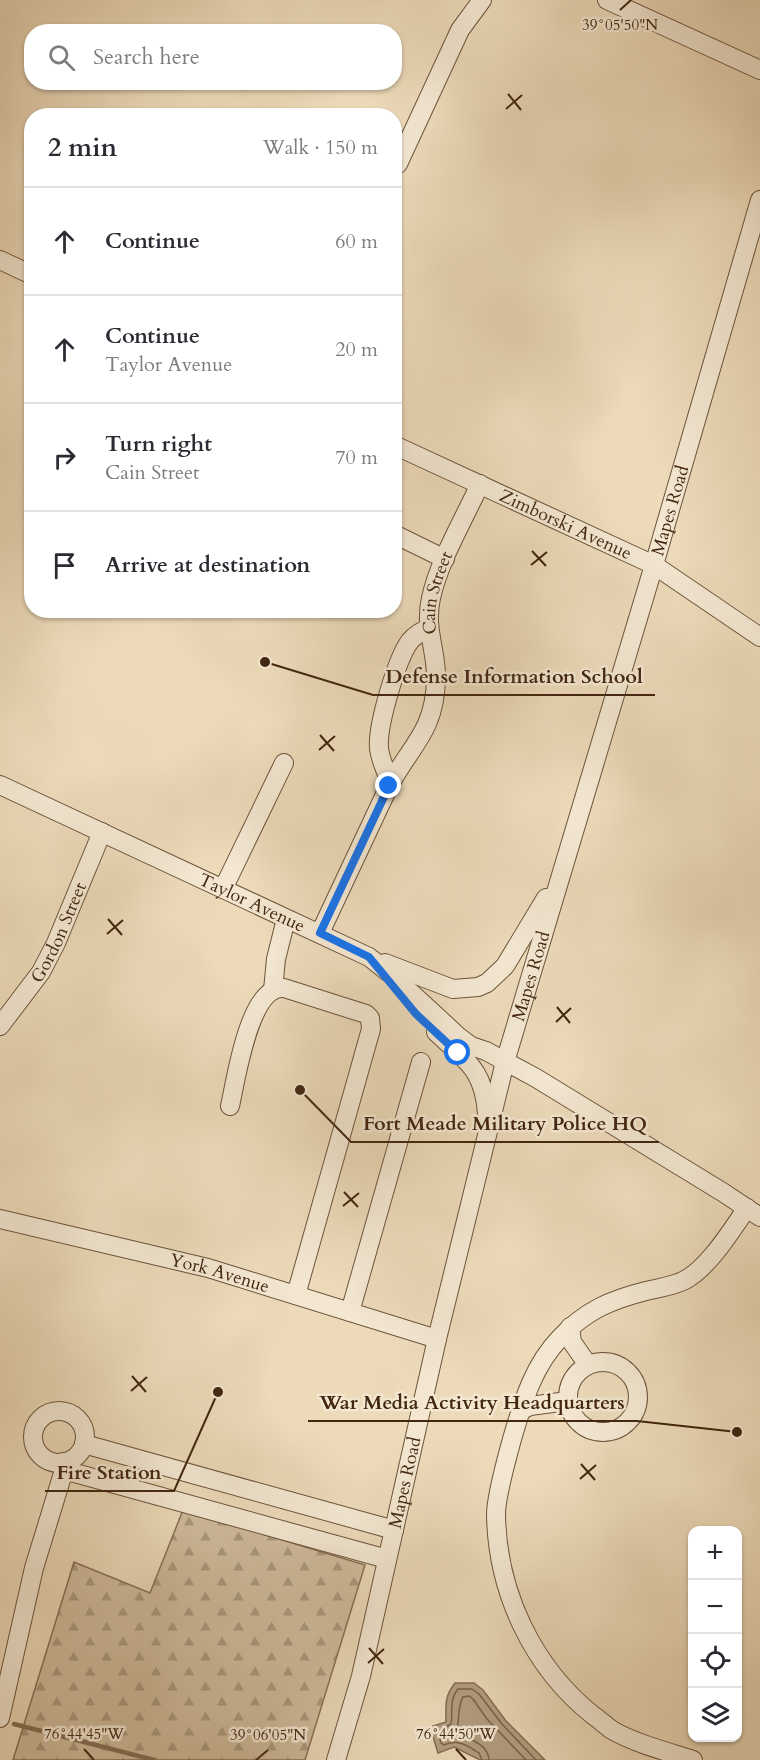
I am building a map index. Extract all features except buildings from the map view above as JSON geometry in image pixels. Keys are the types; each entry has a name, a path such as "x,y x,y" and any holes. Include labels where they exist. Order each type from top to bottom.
{"street":[{"path":"402,155 460,30 482,0"},
{"path":"607,0 760,70"},
{"name":"Mapes Road","path":"336,1760 361,1676 437,1339 505,1062 654,565 760,200"},
{"path":"0,260 24,271"},
{"name":"Zimborski Avenue","path":"402,449 654,565 760,637"},
{"name":"Cain Street","path":"320,933 390,784 419,742 429,723 434,703 436,678 429,628 431,599 445,559 480,484"},
{"path":"402,538 445,559"},
{"path":"390,784 379,748 382,723 398,665 405,650 417,634 429,628"},
{"path":"223,889 284,764"},
{"name":"Taylor Avenue","path":"0,785 369,957 401,982 471,1046 536,1078 753,1213"},
{"name":"Gordon Street","path":"0,1026 41,972 56,943 102,832"},
{"path":"369,957 453,989 467,989 487,983 506,966 565,861"},
{"path":"273,990 276,959 286,919"},
{"path":"369,957 416,1014 477,1073 485,1090 489,1129"},
{"path":"230,1106 244,1042 255,1011 273,990 284,988 366,1014 371,1022 371,1029 296,1295"},
{"path":"350,1312 421,1062"},
{"path":"693,1760 612,1730 577,1702 548,1669 528,1638 511,1597 499,1552 496,1512 520,1412 540,1362 581,1317 616,1298 685,1280 711,1258 753,1213"},
{"name":"York Avenue","path":"0,1219 208,1268 437,1339"},
{"path":"570,1328 572,1342 588,1365"},
{"path":"600,1362 612,1363 623,1368 632,1377 637,1387 636,1410 630,1420 611,1432 589,1430 580,1424 573,1415 568,1401 571,1382 578,1372 588,1365 600,1362"},
{"path":"520,1412 530,1406 568,1401"},
{"path":"0,1718 34,1568 64,1466 76,1457 84,1444 84,1429 80,1420 71,1413 61,1410 51,1412 42,1417 33,1435 34,1445 39,1454 47,1460 64,1466 387,1559"},
{"path":"84,1444 394,1530"}],"green space":[{"path":"183,1510 365,1565 305,1760 13,1760 74,1562 150,1593"}],"water":[{"path":"455,1683 474,1683 483,1690 506,1721 545,1760 480,1760 454,1747 438,1753 430,1727 446,1722 447,1697"}],"waterway":[{"path":"14,1724 154,1760"}],"place":[{"name":"Defense Information School","path":"265,662"},
{"name":"Fort Meade Military Police HQ","path":"300,1090"},
{"name":"Fire Station","path":"218,1392"},
{"name":"War Media Activity Headquarters","path":"737,1432"}],"route":[{"path":"389,786 320,933 369,957 416,1014 458,1053"}]}
